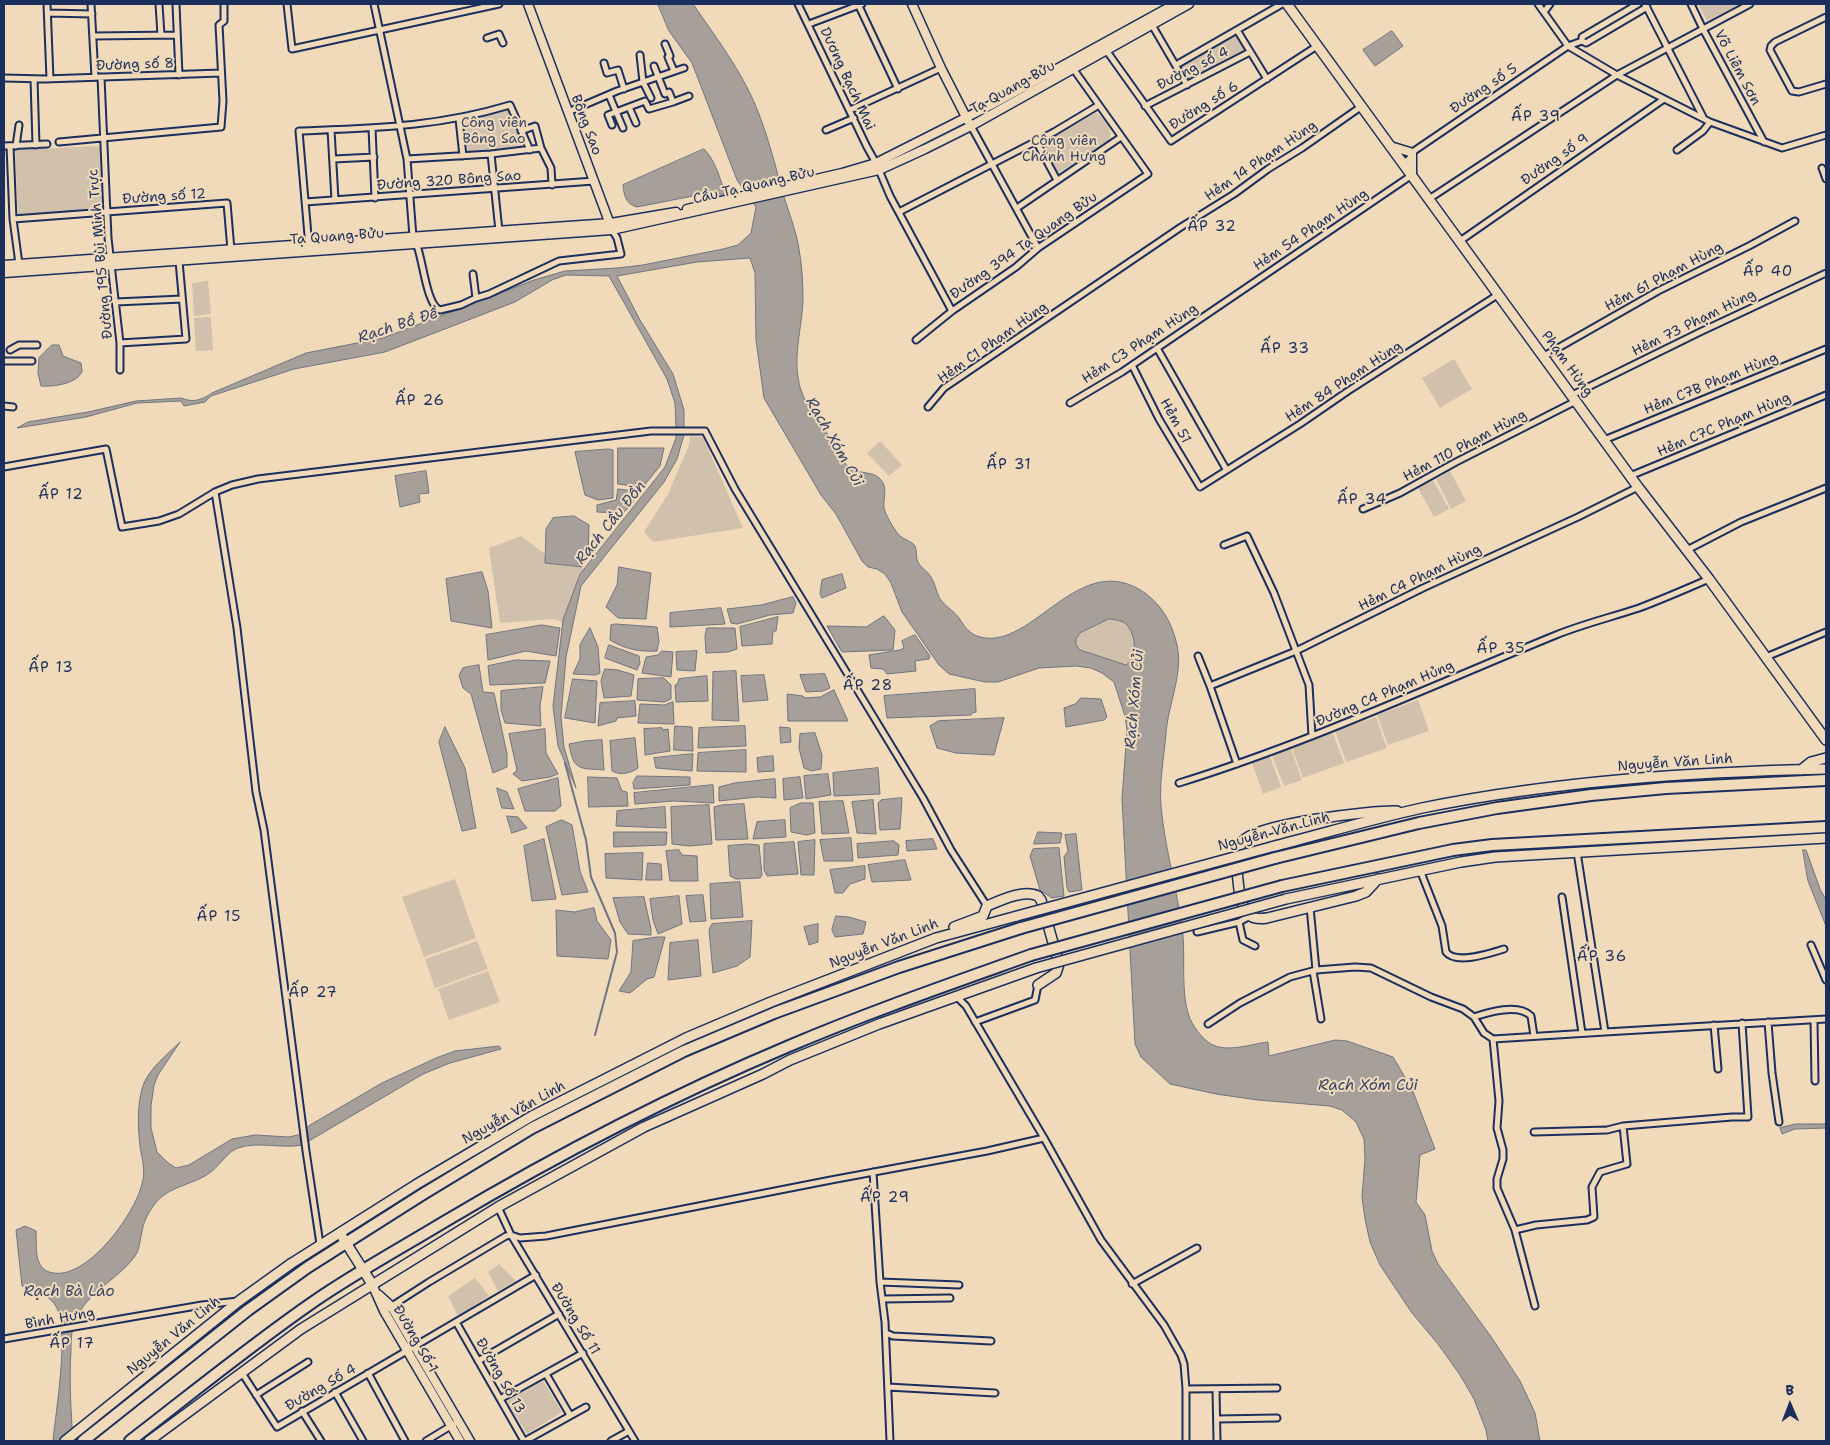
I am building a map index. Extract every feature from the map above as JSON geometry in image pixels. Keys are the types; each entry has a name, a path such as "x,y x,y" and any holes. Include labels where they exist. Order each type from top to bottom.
{"highway":[{"name":"Nguyễn Văn Linh","path":"87,1439 248,1310 308,1267 423,1194 532,1128 684,1051 774,1013 899,967 1021,928 1275,858 1419,822 1497,808 1666,788 1826,780"},
{"path":"130,1441 315,1300 494,1193 638,1115 807,1038 1031,954 1282,886 1453,850 1662,835 1826,827"}],"main road":[{"name":"Bông Sao","path":"528,4 612,227"},
{"path":"912,4 941,68 971,126"},
{"name":"Tạ Quang Bửu","path":"878,167 966,117 1106,50 1175,4"},
{"name":"Tạ Quang Bửu","path":"842,176 878,167 925,149 971,126 1071,66 1150,22 1188,4"},
{"name":"Phạm Hùng","path":"1287,4 1500,294 1638,487 1688,550 1826,740"},
{"path":"1390,146 1412,152 1412,175"},
{"name":"Cầu Tạ Quang Bửu","path":"670,216 842,176"},
{"name":"Tạ Quang Bửu","path":"4,265 110,261 179,261 309,248 612,227 670,216"},
{"name":"Tạ Quang Bửu","path":"415,240 499,231 612,227"},
{"name":"Tạ Quang Bửu","path":"4,272 231,250 309,248"},
{"path":"1801,770 1811,762 1826,758"},
{"name":"Nguyễn Văn Linh","path":"65,1441 239,1301 320,1244 527,1119 677,1043 771,1002 936,938 1407,812 1496,796 1590,783 1663,777 1826,769"},
{"path":"1378,879 1361,894 1261,919 1250,916 1242,902 1238,862 1239,847 1248,836 1255,833 1342,814 1387,811 1407,812"},
{"path":"1662,835 1663,846"},
{"path":"154,1440 301,1329 498,1207 660,1119 763,1074 790,1060 879,1024 956,996 1036,968 1286,899 1461,862 1495,857 1577,851 1826,838"},
{"path":"936,938 938,933 983,916 987,906 1025,894 1035,894 1041,900 1059,964 1056,973 1038,985"},
{"path":"340,1232 372,1284"},
{"name":"Đường Số 1","path":"372,1284 384,1311 460,1441"},
{"name":"Đường Số 1","path":"378,1294 392,1306 470,1441"}],"street":[{"path":"47,4 50,78"},
{"path":"91,4 95,77"},
{"path":"159,4 161,35"},
{"path":"176,4 179,74"},
{"path":"59,142 221,128 223,101 219,25 224,21 224,4"},
{"path":"287,4 292,48 380,31 499,4"},
{"path":"374,4 407,159 409,196 415,240 420,253 428,291 435,307 440,310 454,307 476,298 474,274"},
{"name":"Dương Bạch Mai","path":"798,4 854,118 866,147 952,311"},
{"path":"809,24 860,4 898,89"},
{"path":"1176,65 1282,4"},
{"path":"1538,4 1568,46 1617,75 1710,122 1782,148 1826,135"},
{"path":"1544,12 1550,4"},
{"path":"1638,4 1582,37 1582,40 1586,43 1646,6 1703,118"},
{"name":"Võ Liêm Sơn","path":"1691,4 1764,142"},
{"path":"1429,199 1617,75 1750,4"},
{"path":"48,13 92,14"},
{"path":"1826,17 1775,42 1770,50 1792,91 1799,92 1826,84"},
{"path":"1150,22 1187,85"},
{"path":"1237,30 1267,80"},
{"path":"93,36 178,34"},
{"path":"487,38 499,34 503,43"},
{"name":"Đường số 5","path":"1401,161 1568,46 1582,40"},
{"path":"665,44 674,71"},
{"name":"Đường số 6","path":"1106,50 1171,141 1317,46"},
{"name":"Đường số 4","path":"1145,106 1250,52"},
{"path":"640,55 643,82 651,98"},
{"path":"604,63 607,73 618,70 624,88"},
{"path":"654,66 665,94 669,92 673,102"},
{"path":"1017,208 1122,136 1071,66"},
{"path":"568,112 624,88 684,68"},
{"path":"850,110 941,68"},
{"name":"Đường số 8","path":"4,78 221,73"},
{"name":"Đường 195 Bùi Minh Trực","path":"101,77 106,212 120,343 120,370"},
{"path":"34,78 36,145"},
{"path":"610,95 623,128"},
{"path":"612,125 608,115 629,107 645,101 649,109 689,96"},
{"name":"Đường số 9","path":"1460,240 1664,99"},
{"path":"309,248 299,131 401,126 459,119 510,105 530,150"},
{"path":"899,212 1054,132 1099,105"},
{"name":"Hẻm 14 Phạm Hùng","path":"1074,302 1362,106"},
{"path":"629,107 636,123"},
{"path":"826,130 854,118"},
{"path":"459,119 464,156"},
{"path":"1677,150 1703,132 1710,122"},
{"path":"19,125 13,146 13,219 19,264"},
{"path":"521,131 535,126 540,148 551,168 552,185"},
{"path":"971,126 1038,248"},
{"path":"372,128 375,198"},
{"path":"331,130 335,200"},
{"name":"Đường 394 Tạ Quang Bửu","path":"916,340 952,311 1016,267 1038,248 1148,174 1122,136"},
{"path":"1036,141 1057,180"},
{"path":"4,146 47,144"},
{"path":"407,159 491,154 540,148"},
{"path":"491,154 499,231"},
{"path":"334,159 374,157"},
{"path":"1822,168 1826,179"},
{"name":"Hẻm 54 Phạm Hùng","path":"1223,304 1412,175"},
{"name":"Đường 320 Bông Sao","path":"306,202 409,196 594,181"},
{"name":"Đường số 12","path":"13,219 227,203 231,250"},
{"name":"Hẻm 61 Phạm Hùng","path":"1544,356 1658,291 1750,246 1795,220"},
{"name":"Bông Sao","path":"476,298 489,294 559,261 621,254 612,227"},
{"path":"120,343 186,340 179,261"},
{"name":"Hẻm 73 Phạm Hùng","path":"1574,398 1691,336 1826,273"},
{"name":"Hẻm 84 Phạm Hùng","path":"1200,487 1500,294"},
{"path":"116,302 182,299"},
{"name":"Hẻm C1 Phạm Hùng","path":"928,408 944,388 1074,302"},
{"name":"Hẻm C3 Phạm Hùng","path":"1070,403 1132,365 1223,304"},
{"path":"10,350 19,345 36,345"},
{"path":"1158,348 1226,469"},
{"name":"Hẻm C7B Phạm Hùng","path":"1604,440 1826,349"},
{"path":"4,361 32,360"},
{"name":"Hẻm 51","path":"1132,365 1160,419 1200,487"},
{"name":"Hẻm C7C Phạm Hùng","path":"1630,476 1826,395"},
{"name":"Hẻm 110 Phạm Hùng","path":"1363,508 1400,493 1574,398"},
{"path":"4,406 13,407"},
{"path":"4,467 106,449 122,527 159,521 179,514 215,492 238,483 267,478 651,431 705,431 735,489 923,798 950,850 987,906"},
{"name":"Hẻm C4 Phạm Hùng","path":"1210,686 1296,651 1423,588 1578,517 1638,487"},
{"path":"1688,550 1741,522 1826,488"},
{"path":"215,492 237,628 256,792 264,830 302,1128 320,1244"},
{"path":"1224,545 1247,536 1274,593 1309,684 1312,736"},
{"name":"Đường C4 Phạm Hủng","path":"1179,784 1344,724 1556,635 1639,608 1709,579"},
{"path":"1766,656 1826,632"},
{"path":"1198,656 1237,764"},
{"path":"1577,851 1605,1032"},
{"path":"1420,870 1442,926 1446,952 1449,956 1456,958 1474,957 1504,949"},
{"path":"1562,897 1582,1033"},
{"path":"1310,907 1314,971 1321,1019"},
{"path":"1197,932 1239,922 1250,916"},
{"path":"1239,922 1243,940 1256,946"},
{"path":"1811,945 1826,980"},
{"path":"1208,1024 1240,1003 1290,977 1314,971 1355,967 1371,968 1431,997 1463,1009 1474,1017 1484,1032 1493,1039 1826,1019"},
{"path":"976,1022 1035,1000 1038,985"},
{"path":"966,1006 970,991"},
{"path":"956,996 966,1006 976,1022 1101,1240 1164,1325 1181,1355 1184,1364 1186,1389 1186,1441"},
{"path":"1474,1017 1498,1009 1523,1011 1531,1016 1534,1036"},
{"path":"1814,1020 1815,1081"},
{"path":"1768,1022 1772,1073 1779,1122"},
{"path":"1534,1132 1607,1130 1623,1126 1732,1116 1748,1117 1742,1023"},
{"path":"1714,1025 1718,1069"},
{"path":"1493,1039 1499,1101 1497,1128 1503,1150 1503,1159 1498,1172 1497,1188 1515,1230 1535,1306"},
{"path":"1515,1230 1536,1225 1587,1220 1594,1217 1592,1187 1600,1172 1627,1164 1623,1126"},
{"path":"384,1311 506,1236 511,1235 520,1238 546,1236 986,1151 1044,1138"},
{"path":"873,1172 880,1282 886,1333 890,1441"},
{"name":"Đường Số 11","path":"498,1207 511,1235 635,1441"},
{"path":"1132,1284 1196,1248"},
{"name":"Đường Số 4","path":"242,1373 276,1427 536,1275"},
{"path":"880,1282 959,1285"},
{"path":"882,1299 950,1298"},
{"name":"Bình Hưng","path":"4,1339 202,1305 239,1301"},
{"path":"478,1360 559,1314"},
{"name":"Đường Số 13","path":"456,1322 525,1441"},
{"path":"886,1333 893,1336 992,1342"},
{"path":"500,1399 583,1353"},
{"path":"256,1395 308,1362"},
{"path":"368,1373 405,1441"},
{"path":"546,1374 570,1415"},
{"path":"888,1387 995,1393"},
{"path":"1186,1389 1276,1388"},
{"path":"1216,1389 1217,1441"},
{"path":"335,1392 363,1441"},
{"path":"525,1441 586,1406"},
{"path":"302,1412 320,1441"},
{"path":"1217,1419 1276,1418"},
{"path":"426,1441 459,1422"},
{"path":"611,1441 629,1431"}],"green space":[{"path":"1698,4 1740,4 1707,21"},
{"path":"1237,34 1249,50 1188,84 1177,67"},
{"name":"Công viên Bông Sao","path":"510,108 526,146 468,152 464,119"},
{"name":"Công viên Chánh Hưng","path":"1096,113 1104,120 1109,129 1111,136 1108,141 1058,173 1055,172 1041,145 1042,142"},
{"path":"99,146 102,211 18,215 15,150"},
{"path":"208,281 211,314 194,316 192,283"},
{"path":"211,317 213,350 196,351 194,318"},
{"path":"1454,359 1472,389 1440,408 1422,378"},
{"path":"690,436 703,437 743,528 653,542 644,532 668,494 689,445"},
{"path":"880,441 902,465 889,476 867,453"},
{"path":"1450,471 1466,501 1451,509 1436,479"},
{"path":"1433,480 1449,509 1434,517 1418,488"},
{"path":"521,536 545,554 545,563 584,568 579,574 563,622 554,619 500,623 489,548"},
{"path":"1109,619 1125,623 1132,634 1134,652 1130,662 1126,665 1080,650 1076,645 1076,639 1080,633"},
{"path":"1418,700 1429,731 1388,745 1377,715"},
{"path":"1376,717 1387,748 1346,762 1335,731"},
{"path":"1333,733 1344,763 1303,778 1292,747"},
{"path":"1290,746 1302,780 1284,786 1271,753"},
{"path":"1269,754 1281,787 1263,794 1251,760"},
{"path":"455,879 476,938 424,957 402,897"},
{"path":"477,941 488,969 435,988 425,959"},
{"path":"488,971 500,1002 449,1020 438,989"},
{"path":"499,1264 516,1281 498,1291 488,1272"},
{"path":"475,1278 489,1296 458,1316 448,1296"},
{"path":"543,1381 562,1412 527,1434 507,1401"}],"water":[{"name":"Rạch Xóm Củi","path":"658,4 693,4 728,55 751,95 768,140 799,249 803,300 797,365 803,396 811,412 838,448 848,467 874,475 881,480 885,494 884,508 888,518 898,534 915,546 918,563 931,577 943,603 957,615 968,630 980,637 1000,637 1019,630 1078,590 1099,582 1121,582 1145,593 1165,614 1176,641 1179,664 1167,722 1161,779 1161,806 1165,839 1181,920 1184,945 1185,997 1190,1020 1204,1039 1217,1047 1232,1048 1268,1042 1269,1056 1335,1040 1347,1041 1393,1057 1412,1089 1435,1149 1420,1155 1416,1202 1425,1215 1432,1251 1438,1264 1492,1338 1520,1381 1535,1413 1540,1441 1488,1441 1486,1430 1474,1399 1460,1375 1438,1344 1412,1313 1380,1265 1370,1242 1365,1219 1362,1197 1365,1158 1364,1139 1356,1122 1342,1110 1330,1106 1258,1100 1216,1094 1170,1084 1141,1057 1135,1044 1122,799 1127,730 1125,716 1114,682 1091,668 1076,666 1039,668 998,682 985,682 949,674 939,665 902,612 891,583 885,574 877,569 868,567 862,561 836,514 821,495 764,398 756,340 755,273 750,258 697,262 617,276 640,320 673,374 684,410 684,435 677,459 664,482 581,586 566,657 561,717 564,747 576,788 558,746 553,706 563,620 580,574 665,467 676,438 675,403 667,379 609,276 566,275 552,280 515,302 385,352 294,369 211,396 205,402 184,406 181,401 137,403 86,417 17,428 28,422 88,412 136,401 181,398 190,400 201,399 306,353 383,338 534,280 565,271 643,265 738,245 751,233 756,207 737,180 692,63 669,31","holes":["1109,619 1125,623 1132,634 1134,652 1130,662 1126,665 1080,650 1076,645 1076,639 1080,633"]},
{"path":"1392,31 1403,46 1375,66 1363,50"},
{"path":"704,149 716,169 725,192 723,195 711,196 708,193 637,207 630,204 626,199 623,185"},
{"path":"52,345 59,345 63,356 81,363 82,371 80,375 70,382 41,386 38,373 39,358"},
{"path":"618,448 664,448 660,466 643,487 618,484"},
{"path":"613,450 613,498 598,500 585,495 575,452"},
{"path":"426,471 429,493 419,494 420,502 400,507 395,476"},
{"path":"618,489 635,491 633,503 623,513 597,512 597,505 616,500"},
{"path":"574,516 589,525 588,555 582,567 545,563 546,529 553,518"},
{"path":"619,567 651,573 646,619 618,618 606,607 617,585"},
{"path":"482,572 488,591 492,628 451,621 446,579"},
{"path":"842,574 846,588 822,598 820,594 822,580"},
{"path":"793,597 796,603 793,613 770,615 737,624 731,623 727,609 761,605"},
{"path":"721,608 725,624 670,627 670,613"},
{"path":"884,616 895,630 893,650 842,652 827,626 866,627"},
{"path":"778,617 776,631 773,631 772,644 742,646 740,627"},
{"path":"542,625 560,628 556,656 526,651 488,660 486,635"},
{"path":"611,625 657,627 659,641 657,651 632,649 610,640"},
{"path":"590,628 598,647 600,673 596,675 573,674 580,659 580,645"},
{"path":"707,628 735,628 737,649 728,652 706,653 705,637"},
{"path":"915,635 930,656 929,659 915,661 916,671 887,674 883,669 871,668 869,655 900,650 904,648 902,641"},
{"path":"609,645 639,656 640,663 637,670 605,658"},
{"path":"662,651 673,652 671,677 642,673 646,657 658,655"},
{"path":"697,651 695,671 677,670 676,652"},
{"path":"516,660 550,661 545,683 490,685 488,666"},
{"path":"479,665 483,692 494,693 507,754 507,767 493,773 471,694 463,688 459,675 463,668"},
{"path":"605,669 618,670 634,675 631,696 604,698 601,681"},
{"path":"736,671 739,721 712,720 713,672"},
{"path":"825,674 830,688 823,691 806,692 800,675"},
{"path":"764,675 768,700 743,702 741,676"},
{"path":"707,676 708,701 676,702 675,685 677,685 679,679"},
{"path":"664,678 671,685 671,699 664,702 637,700 638,679"},
{"path":"573,679 597,681 595,723 565,718"},
{"path":"543,687 540,706 541,726 505,723 501,710 501,691"},
{"path":"975,689 976,712 971,715 887,718 884,696"},
{"path":"834,690 848,721 788,721 787,694 803,696 805,698 820,697"},
{"path":"1081,698 1101,699 1107,717 1104,720 1066,727 1064,708 1075,704"},
{"path":"635,701 636,716 617,718 616,721 598,726 600,703"},
{"path":"673,702 674,724 638,723 640,704 664,705"},
{"path":"1004,718 994,755 956,753 937,748 930,726 938,721"},
{"path":"675,726 692,727 693,751 674,750"},
{"path":"745,726 746,746 698,748 699,728"},
{"path":"445,727 465,768 476,828 462,831 439,742"},
{"path":"780,727 790,728 791,742 781,743"},
{"path":"662,728 663,730 668,729 670,751 645,755 644,729"},
{"path":"545,729 546,753 558,774 522,781 513,774 517,770 509,734"},
{"path":"815,733 822,755 821,769 811,771 804,768 799,748 800,734"},
{"path":"635,738 638,768 626,773 612,771 610,741"},
{"path":"602,740 604,770 583,768 575,764 569,744"},
{"path":"746,750 746,772 697,771 698,753"},
{"path":"693,754 692,771 656,768 654,758"},
{"path":"773,756 774,771 758,772 757,758"},
{"path":"878,768 880,794 834,796 833,773"},
{"path":"828,774 831,795 806,799 804,776"},
{"path":"637,776 690,777 690,785 634,789 633,783"},
{"path":"588,777 617,778 622,791 627,792 628,806 589,807"},
{"path":"800,777 803,798 784,800 783,779"},
{"path":"558,778 561,806 555,811 525,811 518,789"},
{"path":"775,779 776,798 757,797 719,801 719,787 735,783"},
{"path":"713,785 714,803 674,801 635,804 634,793"},
{"path":"497,788 507,792 514,809 502,808"},
{"path":"902,798 900,829 880,830 878,803 881,800"},
{"path":"873,800 876,834 857,833 852,802"},
{"path":"843,801 849,833 822,834 819,802"},
{"path":"801,803 813,803 815,833 807,835 791,832 790,808"},
{"path":"744,804 748,839 716,840 714,807"},
{"path":"709,805 712,844 689,846 672,844 671,807"},
{"path":"665,807 666,828 616,826 617,811"},
{"path":"507,816 518,817 527,828 512,833"},
{"path":"562,820 572,825 580,871 588,892 562,895 546,827"},
{"path":"785,820 786,837 753,839 757,822"},
{"path":"614,832 667,832 666,845 614,847"},
{"path":"1038,832 1062,833 1060,843 1034,844"},
{"path":"1076,834 1082,890 1069,892 1064,857 1068,851 1065,835"},
{"path":"851,838 853,861 824,861 820,840"},
{"path":"544,839 556,899 532,901 524,846"},
{"path":"933,839 937,849 907,851 906,841"},
{"path":"815,840 814,875 801,875 798,842"},
{"path":"894,841 899,845 898,855 858,858 857,844"},
{"path":"794,842 798,874 767,876 764,870 764,844"},
{"path":"759,845 762,875 760,878 736,879 730,876 728,846"},
{"path":"1059,848 1064,896 1052,898 1040,890 1030,856 1033,849"},
{"path":"679,850 682,855 697,856 698,881 670,881 666,851"},
{"path":"1803,850 1806,850 1826,900 1826,926 1808,881"},
{"path":"643,853 642,880 606,878 605,854"},
{"path":"905,860 911,880 872,882 868,865"},
{"path":"648,863 661,864 662,880 646,880"},
{"path":"865,866 865,879 850,884 843,893 835,893 830,870"},
{"path":"740,882 743,917 711,919 710,884"},
{"path":"703,895 706,921 690,922 686,896"},
{"path":"679,896 682,924 658,934 653,920 650,899"},
{"path":"644,897 651,935 628,934 620,922 613,898"},
{"path":"594,908 597,921 611,940 608,959 557,956 556,910 574,912"},
{"path":"836,916 849,917 866,922 863,934 835,937 832,930"},
{"path":"752,921 750,957 737,966 713,973 709,930 712,924"},
{"path":"818,924 818,942 809,945 804,927"},
{"path":"665,937 654,977 647,979 630,993 619,991 631,972 633,941"},
{"path":"698,940 701,976 668,980 670,943"},
{"name":"Rạch Bà Lào","path":"180,1042 158,1075 154,1085 151,1106 151,1128 157,1152 176,1168 189,1165 232,1139 255,1135 289,1137 298,1135 310,1125 382,1083 455,1051 499,1046 501,1049 450,1063 423,1074 302,1145 253,1145 238,1148 205,1176 174,1189 160,1198 146,1218 135,1257 91,1298 76,1319 72,1333 70,1362 73,1441 53,1441 61,1373 62,1335 60,1320 57,1308 51,1300 37,1291 22,1286 16,1230 25,1226 36,1231 38,1260 40,1265 49,1272 63,1273 78,1268 106,1244 130,1212 142,1184 144,1170 138,1118 140,1096 144,1082 158,1064"},
{"path":"1796,1124 1826,1124 1826,1128 1795,1129 1782,1134 1780,1128"}],"waterway":[{"name":"Rạch Cầu Đồn","path":"565,763 586,840 591,877 615,933 617,952 595,1035"}],"district":[{"name":"ẤP 39","path":"1536,117"},
{"name":"ẤP 32","path":"1212,227"},
{"name":"ẤP 40","path":"1768,272"},
{"name":"ẤP 33","path":"1285,349"},
{"name":"ẤP 26","path":"420,401"},
{"name":"ẤP 31","path":"1009,465"},
{"name":"ẤP 12","path":"61,495"},
{"name":"ẤP 34","path":"1362,500"},
{"name":"ẤP 35","path":"1501,649"},
{"name":"ẤP 13","path":"51,668"},
{"name":"ẤP 28","path":"868,686"},
{"name":"ẤP 15","path":"219,917"},
{"name":"ẤP 36","path":"1602,957"},
{"name":"ẤP 27","path":"313,993"},
{"name":"ẤP 29","path":"885,1198"},
{"name":"ẤP 17","path":"72,1344"}],"water label":[{"name":"Rạch Bồ Đề","path":"398,326"}]}
